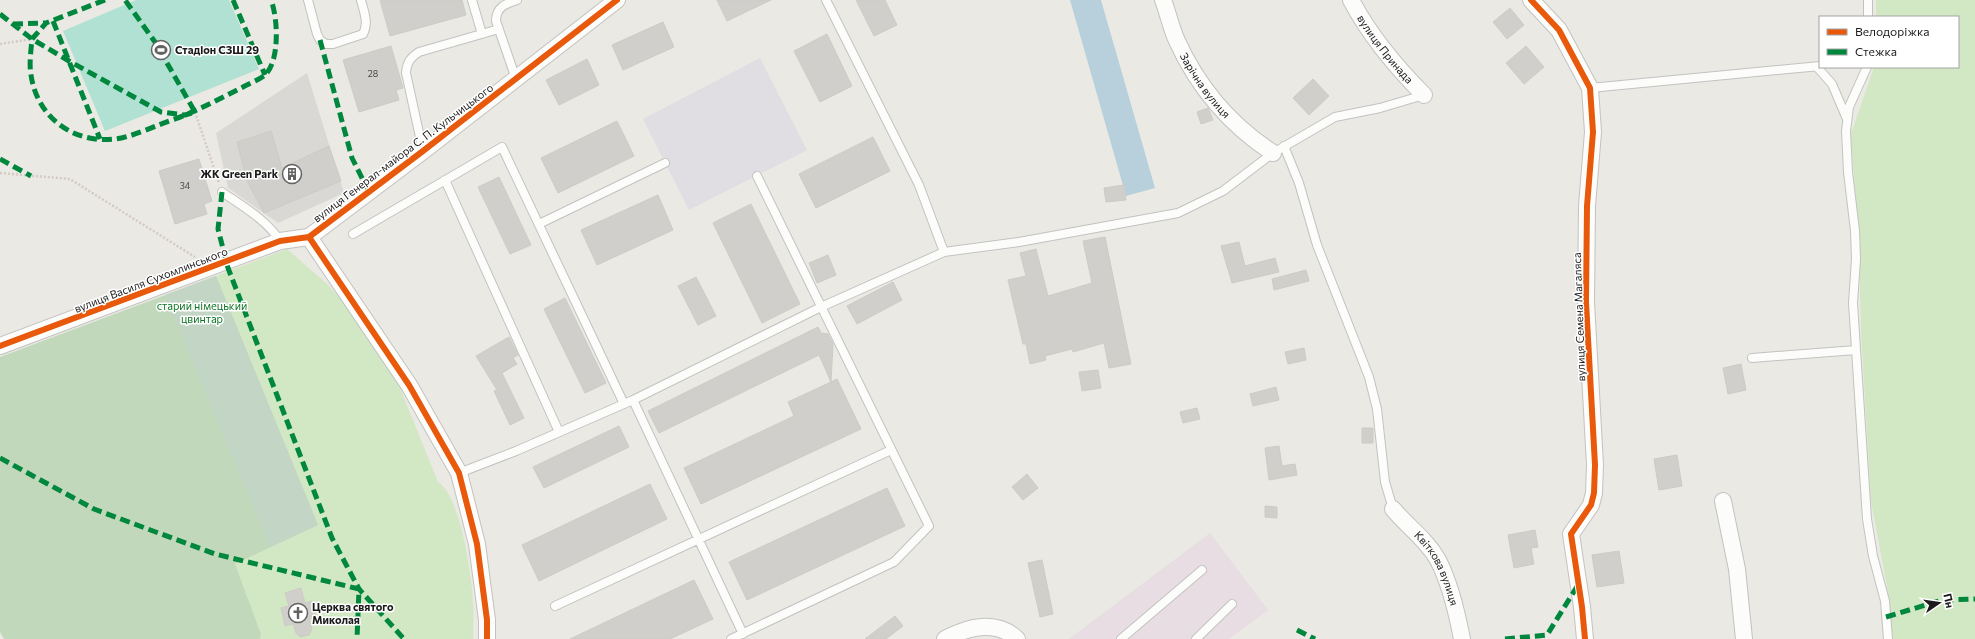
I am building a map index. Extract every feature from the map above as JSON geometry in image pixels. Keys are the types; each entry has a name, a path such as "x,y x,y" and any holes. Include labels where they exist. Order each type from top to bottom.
{"street":[{"name":"вулиця Генерал-майора С. П. Кульчицького","path":"487,639 487,620 477,544 459,473 409,384 309,236 423,151 617,0"},
{"name":"Зарічна вулиця","path":"1163,0 1177,40 1194,74 1217,105 1250,138 1279,150"},
{"name":"вулиця Принада","path":"1352,0 1360,18 1375,39 1405,76 1424,96"},
{"path":"1531,0 1559,30 1590,88"},
{"name":"вулиця Семена Магаляса","path":"1585,639 1582,607 1571,534 1591,505 1594,493 1595,472 1586,302 1587,206 1593,132 1590,88"},
{"name":"вулиця Василя Сухомлинського","path":"0,346 212,268 280,241 309,236"},
{"path":"1724,501 1737,570 1744,639"},
{"name":"Квіткова вулиця","path":"1393,509 1405,524 1422,539 1438,559 1458,618 1462,639"},
{"path":"945,639 961,631 976,627 990,627 1002,630 1017,639"}],"lane":[{"path":"308,0 320,40 326,44 333,44 363,34 366,28 366,22 360,0"},
{"path":"472,0 482,34"},
{"path":"516,79 499,29 496,14 499,8 517,0"},
{"path":"826,0 919,186 944,252"},
{"path":"1868,0 1868,16"},
{"path":"423,151 406,73 407,64 411,57 419,52 499,29"},
{"path":"1590,88 1818,66"},
{"path":"1820,68 1832,84 1847,119"},
{"path":"1867,68 1849,107 1847,119 1848,172 1855,231 1856,259 1853,303 1867,519 1885,601 1888,639"},
{"path":"459,473 633,400 821,307 944,252 1019,242 1178,213 1223,191 1279,150 1335,117 1380,108 1424,96"},
{"path":"353,234 502,147 624,404"},
{"path":"1279,150 1298,183 1317,245 1369,377 1377,409 1385,482 1393,509"},
{"path":"539,224 665,163"},
{"path":"731,639 894,562 929,526 757,176"},
{"path":"445,180 559,432"},
{"path":"222,192 266,224 274,231 280,241"},
{"path":"1752,358 1856,350"},
{"path":"633,400 743,634"},
{"path":"555,606 891,450"},
{"path":"1121,639 1202,570"},
{"path":"1196,639 1232,604"}],"path":[{"path":"0,44 32,39"},
{"path":"195,112 222,192"},
{"path":"0,172 70,179 212,268"}],"shaded area":[{"path":"760,58 807,150 689,210 643,119"},
{"name":"ЖК Green Park","path":"307,73 344,193 278,223 228,188 216,133"},
{"path":"1210,533 1268,610 1229,639 1069,639"}],"green space":[{"name":"Стадіон СЗШ 29","path":"136,0 229,0 259,69 105,131 63,31"},
{"path":"1876,0 1975,0 1975,639 1893,639 1887,586 1871,501 1861,331 1859,243 1851,134 1874,68 1959,68 1959,16 1876,16"},
{"path":"287,249 327,284 365,326 398,383 438,482 446,490 453,503 458,519 467,556 472,590 473,639 260,639 261,634 235,564 318,525 216,276"},
{"path":"216,276 318,525 235,564 261,634 260,639 4,639 0,632 0,357"},
{"name":"старий німецький цвинтар","path":"216,276 318,525 270,547 165,295"}],"water":[{"path":"1070,0 1101,0 1155,188 1126,196"}],"building":[{"path":"380,0 462,0 466,15 390,36"},
{"path":"717,0 771,0 727,21"},
{"path":"856,0 885,0 897,25 874,36"},
{"path":"1510,8 1524,25 1507,39 1493,22"},
{"path":"663,22 674,47 623,70 612,45"},
{"path":"827,34 852,86 820,102 794,51"},
{"path":"391,46 403,88 396,90 399,100 359,112 343,60"},
{"path":"1526,46 1544,67 1524,84 1506,63"},
{"path":"587,59 599,85 559,105 546,80"},
{"path":"1313,79 1329,96 1309,115 1293,98"},
{"path":"1208,108 1213,120 1201,124 1197,112"},
{"path":"617,121 634,156 558,193 541,158"},
{"name":"ЖК Green Park","path":"271,131 282,168 329,146 341,181 264,213 247,181 237,142"},
{"path":"873,137 890,171 816,208 799,174"},
{"path":"199,159 212,201 204,204 207,214 175,224 159,171"},
{"path":"499,177 531,245 510,254 478,187"},
{"path":"1124,185 1126,200 1106,202 1104,188"},
{"path":"658,195 673,230 597,265 581,230"},
{"path":"751,204 800,304 762,323 713,223"},
{"path":"1105,237 1131,364 1109,368 1104,343 1073,352 1072,349 1045,356 1046,360 1030,364 1026,344 1023,344 1008,280 1026,276 1020,253 1036,249 1048,296 1092,283 1083,241"},
{"path":"1239,242 1245,266 1275,258 1279,272 1232,283 1221,246"},
{"path":"828,255 836,275 817,283 809,263"},
{"path":"1306,270 1309,281 1274,290 1272,279"},
{"path":"696,277 716,316 698,325 678,286"},
{"path":"893,282 902,300 857,324 847,306"},
{"path":"565,298 606,383 585,393 544,309"},
{"path":"818,327 821,333 828,334 833,344 831,382 819,355 659,433 648,411"},
{"path":"509,337 518,355 513,358 517,364 502,373 524,418 510,425 494,391 497,390 476,356"},
{"path":"1304,348 1306,360 1288,364 1285,352"},
{"path":"1741,364 1746,390 1728,394 1723,368"},
{"path":"1098,370 1101,388 1082,391 1079,372"},
{"path":"837,379 861,429 701,504 684,468 794,416 788,402"},
{"path":"1276,387 1279,400 1253,406 1250,394"},
{"path":"1197,408 1200,419 1183,423 1180,412"},
{"path":"619,426 629,447 544,488 533,467"},
{"path":"1362,428 1373,428 1373,443 1362,443"},
{"path":"1279,446 1282,466 1295,464 1297,475 1269,480 1265,448"},
{"path":"1677,455 1682,486 1659,490 1654,459"},
{"path":"1027,474 1038,488 1023,500 1012,487"},
{"path":"650,484 667,519 539,581 522,545"},
{"path":"887,488 905,526 747,600 729,562"},
{"path":"1265,506 1277,507 1277,518 1265,517"},
{"path":"1535,530 1538,547 1531,548 1534,564 1514,568 1508,535"},
{"path":"1619,551 1624,583 1597,587 1592,555"},
{"path":"1042,560 1053,614 1040,617 1028,563"},
{"path":"694,580 713,619 670,639 570,639"},
{"name":"Церква святого Миколая","path":"301,588 305,603 312,601 316,617 309,619 312,629 309,635 300,637 296,633 293,624 285,626 281,608 289,606 285,593"},
{"path":"895,616 903,626 886,639 865,639"}],"marked path":[{"path":"105,0 46,23 32,39 30,62 30,71 35,90 49,115 60,125 72,132 85,137 100,139 121,138 175,119 210,104 265,75 273,60 276,39 275,17 271,0"},
{"path":"0,14 32,39 161,112 185,115 195,112 155,42 125,0"},
{"path":"233,0 265,75"},
{"path":"53,21 100,139"},
{"path":"13,24 46,23"},
{"path":"320,40 352,158 369,192"},
{"path":"0,159 31,176"},
{"path":"222,192 218,229 228,268 332,538 359,589 404,639"},
{"path":"0,458 94,509 215,554 359,589 357,639"},
{"path":"1505,639 1547,635 1578,585"},
{"path":"1886,617 1942,600 1975,599"},
{"path":"1297,630 1315,639"}],"cycle path":[{"path":"487,639 487,620 477,544 459,473 409,385 309,237 423,151 617,0"},
{"path":"1531,0 1559,30 1590,88 1593,132 1587,206 1586,302 1595,465 1594,493 1591,505 1571,534 1582,607 1585,639"},
{"path":"0,346 280,241 309,237"}],"place":[{"name":"Стадіон СЗШ 29","path":"161,50"},
{"name":"ЖК Green Park","path":"292,174"},
{"name":"Церква святого Миколая","path":"298,613"}]}
